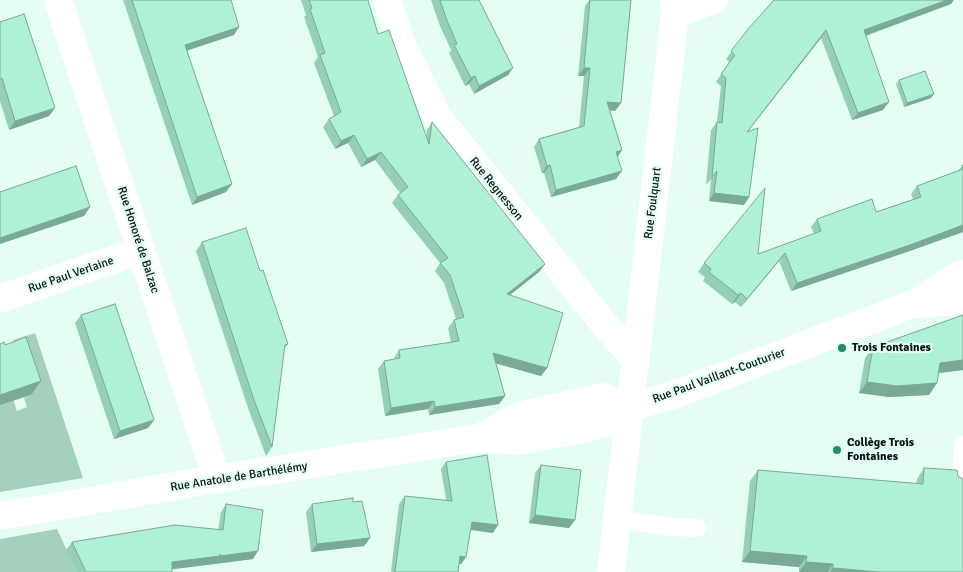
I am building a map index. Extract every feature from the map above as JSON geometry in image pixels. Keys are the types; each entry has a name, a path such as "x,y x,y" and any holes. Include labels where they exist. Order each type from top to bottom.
{"street":[{"name":"Rue Honoré de Balzac","path":"58,0 217,479"},
{"name":"Rue Regnesson","path":"387,0 403,48 438,116 609,330 635,359"},
{"path":"674,7 714,0"},
{"name":"Rue Foulquart","path":"631,407 674,7"},
{"name":"Rue Paul Verlaine","path":"0,299 141,250"},
{"name":"Rue Paul Vaillant-Couturier","path":"631,407 673,395 913,304 963,274"},
{"name":"Rue Paul Vaillant-Couturier","path":"913,304 963,301"},
{"name":"Rue Anatole de Barthélémy","path":"0,516 217,479 478,438 520,416 602,397 631,407"},
{"path":"611,572 631,407"}],"lane":[{"path":"960,482 963,445"},
{"path":"617,519 671,527 697,528"}],"green space":[{"path":"35,333 83,478 0,492 0,403 13,399 17,411 27,407 24,398 31,395 13,340"},
{"path":"57,529 77,572 0,572 0,539"}],"building":[{"path":"132,0 231,0 239,27 185,45 232,184 197,197"},
{"path":"309,0 368,0 378,34 389,30 429,144 432,122 545,264 507,294 563,313 547,368 493,353 505,396 435,407 434,401 391,408 384,361 400,358 399,350 459,341 454,320 464,317 450,275 440,263 448,258 398,195 408,187 381,152 367,159 354,135 341,141 329,119 341,112 320,55 325,53 310,9 312,8"},
{"path":"440,0 479,0 513,68 479,86 475,76 471,78 454,45 457,44"},
{"path":"590,0 631,0 621,103 607,102 622,150 616,152 622,171 556,190 550,165 547,166 539,139 584,126 590,68 584,68"},
{"path":"774,0 947,0 864,30 889,102 858,113 826,30 747,132 758,128 749,197 714,193 717,171 712,177 717,122 722,123 726,78 721,74 735,55 731,51"},
{"path":"24,14 55,108 15,121 2,78 0,79 0,22"},
{"path":"925,71 934,94 907,103 899,80"},
{"path":"76,166 90,207 0,238 0,192"},
{"path":"963,169 963,225 910,245 797,283 785,253 747,299 741,293 738,295 709,272 711,269 704,263 765,188 758,254 821,231 817,219 872,199 876,212 921,197 917,186"},
{"path":"246,228 260,271 263,270 288,344 285,345 272,447 254,400 202,242"},
{"path":"115,304 154,420 120,431 81,315"},
{"path":"963,315 963,360 940,363 937,383 897,386 867,382 873,347"},
{"path":"26,337 41,381 0,395 0,344 4,342 5,345"},
{"path":"487,455 498,525 472,522 466,557 460,556 458,572 395,572 405,496 452,501 446,462"},
{"path":"541,465 581,470 575,520 535,515"},
{"path":"924,468 957,470 958,476 963,479 963,572 880,572 833,568 833,564 806,562 807,556 750,551 758,470 923,484"},
{"path":"353,498 353,502 362,501 370,538 317,544 312,504"},
{"path":"226,504 263,510 258,551 172,562 172,572 86,572 72,542 175,525 223,530"}],"place":[{"name":"Trois Fontaines","path":"842,348"},
{"name":"Collège Trois Fontaines","path":"837,450"}]}
